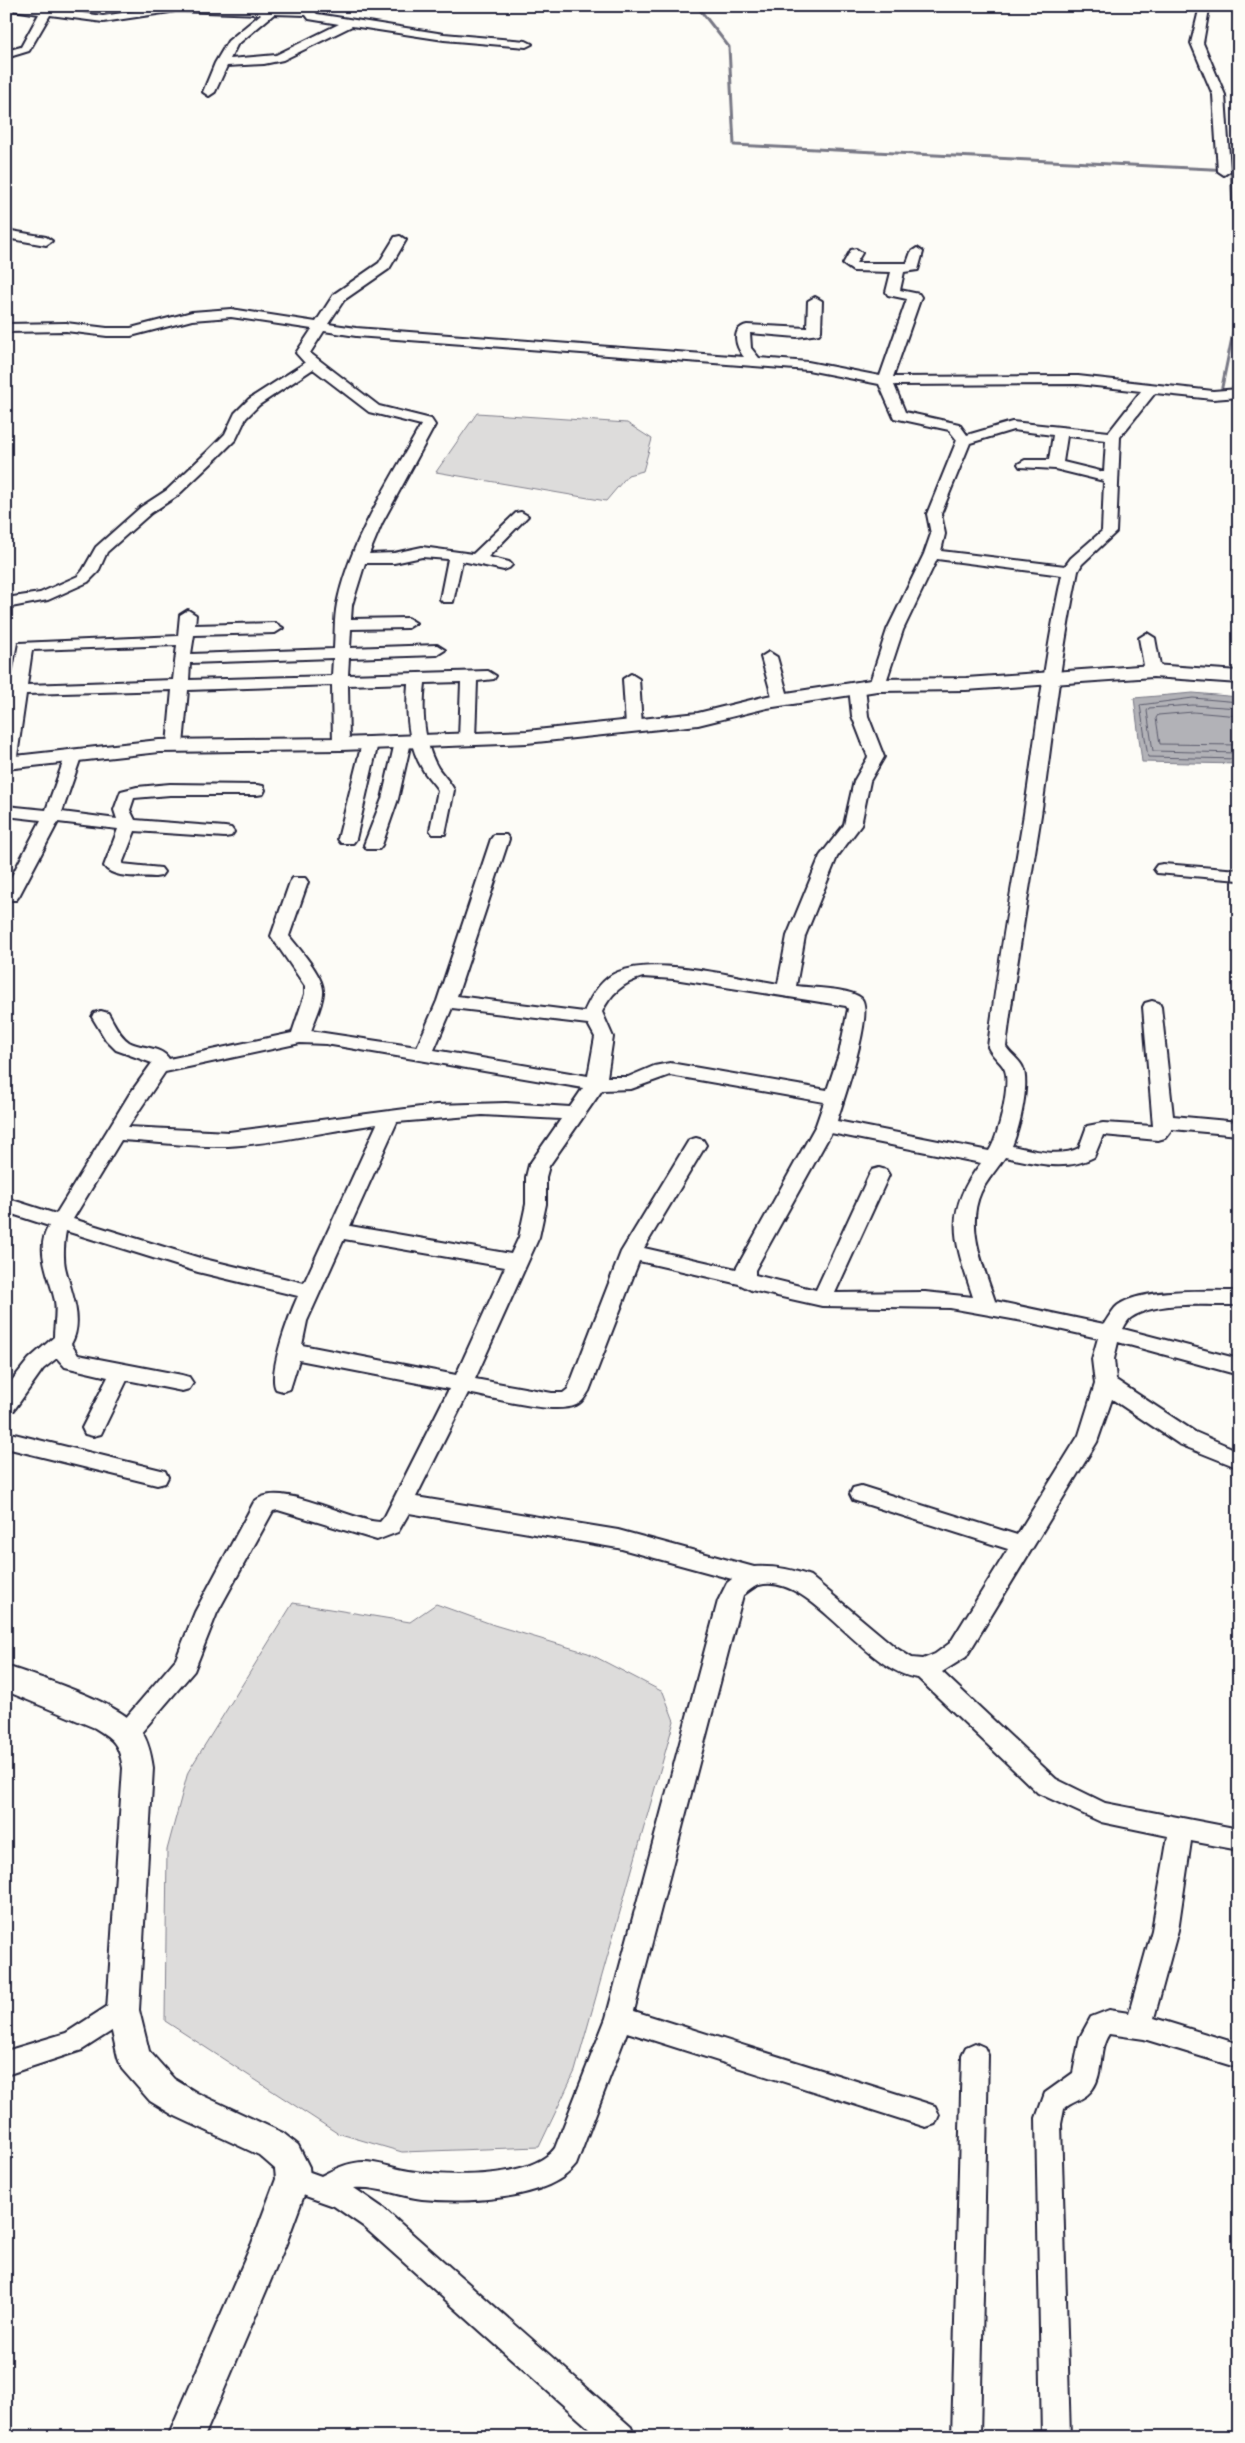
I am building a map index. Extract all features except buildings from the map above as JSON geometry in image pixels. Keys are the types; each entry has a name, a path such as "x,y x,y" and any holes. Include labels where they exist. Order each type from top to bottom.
{"street":[{"path":"7,6 103,19 177,8 312,9 313,17 437,36 526,44"},
{"path":"1207,6 1204,8 1197,42 1219,95 1224,171"},
{"path":"209,92 232,43 273,10"},
{"path":"6,55 25,49 46,12"},
{"path":"221,63 264,62 279,58 352,22"},
{"path":"6,234 46,241"},
{"path":"341,744 340,654 344,605 359,559 375,523 428,425 419,419 374,409 303,353 340,296 384,266 400,240"},
{"path":"856,253 848,264 897,273 913,267 917,252"},
{"path":"897,273 894,292 914,297 885,381 899,415 954,427 964,440"},
{"path":"755,362 744,348 743,332 747,329 801,334 814,331 815,301"},
{"path":"7,329 66,327 107,332 131,332 210,313 260,316 318,328 808,366 885,381 1068,380 1229,394"},
{"path":"6,603 42,597 67,588 83,579 90,572 101,550 146,510 172,493 232,436 240,416 254,402 282,382 314,363"},
{"path":"987,1308 968,1244 965,1225 966,1207 975,1184 1005,1142 1015,1082 1015,1071 1011,1064 1001,1056 998,1047 1007,961 1032,815 1058,630 1070,571 1076,561 1109,532 1113,437 1152,387"},
{"path":"964,440 1012,426 1113,437"},
{"path":"1055,465 1061,431"},
{"path":"786,991 796,936 829,856 852,825 862,781 876,757 860,724 857,710 932,554 938,534 934,514 964,440"},
{"path":"1025,464 1055,465 1111,478"},
{"path":"478,558 521,516"},
{"path":"359,559 394,558 422,552 478,558 504,565"},
{"path":"932,554 1070,571"},
{"path":"448,599 456,555"},
{"path":"342,624 408,623"},
{"path":"6,647 186,629 275,628"},
{"path":"175,745 186,629"},
{"path":"1147,638 1153,670"},
{"path":"25,646 12,690 7,763 175,745 341,744 527,737 698,719 781,700 867,686 966,684 1153,670 1239,677"},
{"path":"183,659 437,650"},
{"path":"770,657 781,700"},
{"path":"467,739 468,676"},
{"path":"12,690 488,676"},
{"path":"373,845 412,741 417,677"},
{"path":"631,679 634,726"},
{"path":"412,741 446,790 439,830"},
{"path":"347,838 370,743"},
{"path":"10,896 53,816 65,789 73,757"},
{"path":"155,872 117,869 113,866 128,825 122,810 127,795 133,792 257,790"},
{"path":"6,811 128,825 225,832"},
{"path":"423,1055 446,1001 500,839"},
{"path":"1163,869 1239,874"},
{"path":"299,882 280,936 306,971 314,986 314,994 300,1037"},
{"path":"126,1734 186,1664 206,1612 262,1508 267,1503 278,1502 377,1531 385,1532 390,1528 462,1384 519,1262 529,1237 536,1204 536,1177 539,1165 596,1084 604,1038 601,1027 594,1019 593,1012 600,996 616,980 623,976 643,971 674,973 786,991 845,998 854,1002 856,1008 848,1054 833,1097 826,1125 744,1270 745,1278"},
{"path":"446,1001 594,1019"},
{"path":"826,1125 997,1154 1055,1159 1074,1159 1087,1152 1094,1131 1103,1129 1158,1132 1162,1130 1164,1122 1152,1007"},
{"path":"6,1404 36,1364 60,1345 64,1338 66,1303 54,1265 56,1232 115,1132 162,1063 158,1057 118,1045 110,1035 101,1017"},
{"path":"160,1067 300,1037 326,1038 596,1084 631,1083 661,1070 670,1069 833,1097"},
{"path":"115,1132 228,1139 306,1130 390,1116 504,1108 576,1114"},
{"path":"283,1383 297,1321 312,1292 390,1116"},
{"path":"1164,1122 1239,1129"},
{"path":"289,1350 552,1401 564,1402 573,1398 578,1391 631,1252 696,1145"},
{"path":"822,1299 879,1175"},
{"path":"6,1205 198,1265 312,1292"},
{"path":"338,1231 519,1262"},
{"path":"631,1252 745,1278 752,1283 822,1299 849,1301 916,1298 987,1308 1110,1331 1239,1367"},
{"path":"402,1503 618,1539 754,1576 775,1575 802,1582 888,1655 907,1667 924,1669 944,1661 958,1650 1089,1436 1106,1384 1103,1359 1110,1331 1123,1312 1142,1304 1167,1299 1239,1298"},
{"path":"60,1345 67,1352 68,1358 72,1362 182,1383"},
{"path":"93,1428 121,1372"},
{"path":"1106,1384 1187,1438 1239,1460"},
{"path":"6,1440 157,1478"},
{"path":"861,1494 1021,1545"},
{"path":"324,2188 342,2178 365,2173 420,2186 518,2182 544,2174 556,2167 566,2156 619,2018 729,1601 735,1589 754,1576"},
{"path":"924,1669 1047,1786 1101,1812 1239,1840"},
{"path":"6,1678 94,1714 126,1734 136,1752 138,1768 123,2010 134,2058 162,2090 185,2104 271,2144 286,2156 292,2167 293,2179 269,2244 186,2437"},
{"path":"1139,2025 1165,1930 1181,1828"},
{"path":"6,2062 73,2042 123,2010"},
{"path":"619,2018 926,2115"},
{"path":"1056,2437 1048,2124 1056,2099 1079,2086 1083,2080 1092,2038 1101,2024 1114,2020 1139,2025 1239,2056"},
{"path":"966,2437 975,2055"},
{"path":"293,2179 324,2188 342,2196 373,2217 621,2437"}],"shaded area":[{"path":"477,413 627,423 652,439 643,471 628,475 606,501 436,472"},
{"path":"293,1603 410,1622 436,1604 494,1625 588,1653 663,1692 674,1721 575,2071 539,2147 402,2152 337,2133 165,2021 167,1850 188,1772"}],"water":[{"path":"1193,693 1239,697 1239,764 1142,762 1134,698"}],"waterway":[{"path":"697,6 729,47 734,145 1231,170 1238,308 1221,392 1224,393"}]}
